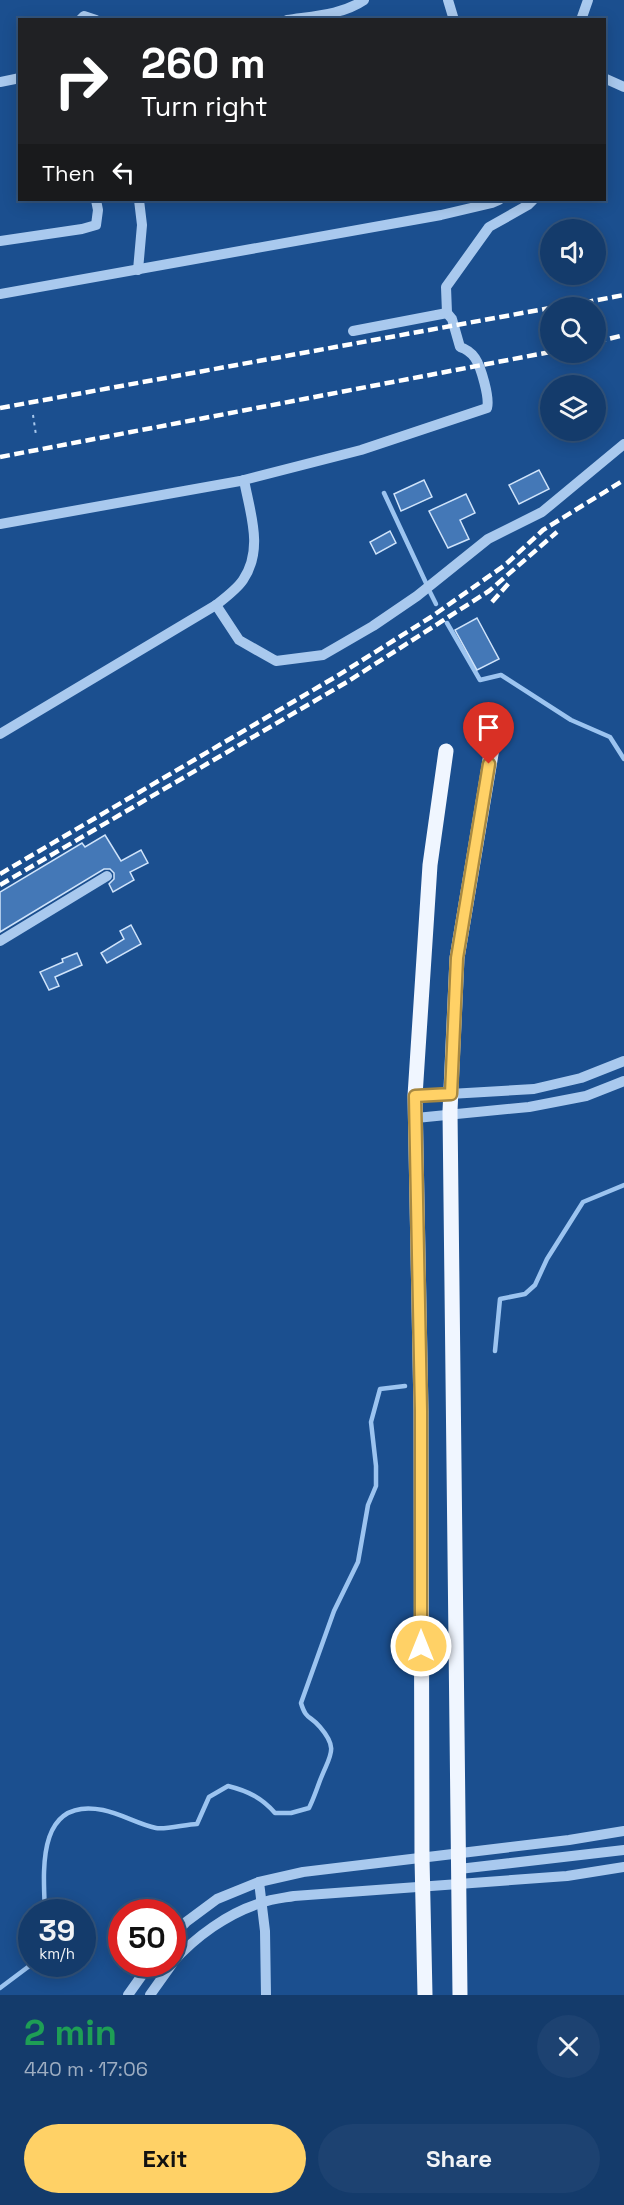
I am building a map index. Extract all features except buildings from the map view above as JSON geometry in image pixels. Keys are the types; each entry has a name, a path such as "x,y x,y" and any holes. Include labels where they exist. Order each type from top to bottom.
{"main road":[{"path":"460,1995 450,1115 457,958 493,742"},
{"path":"425,1995 422,1858 421,1411 415,1096 430,865 446,751"}],"street":[{"path":"301,18 328,14 351,7 364,0"},
{"path":"448,0 453,18"},
{"path":"582,18 588,0"},
{"path":"0,82 18,78"},
{"path":"606,79 624,87"},
{"path":"0,241 96,225 98,210 96,201"},
{"path":"138,270 141,225 139,201"},
{"path":"0,294 441,215 497,201"},
{"path":"0,524 244,480 361,450 487,408 489,401 475,359 468,350 459,347 452,319 447,313 446,287 489,227 532,201"},
{"path":"353,331 447,313"},
{"path":"216,605 239,640 276,661 323,655 373,626 417,596 488,539 542,512 624,444"},
{"path":"0,734 216,605 243,581 253,561 256,547 244,480"},
{"path":"0,941 107,876"},
{"path":"415,1096 534,1089 581,1078 624,1061"},
{"path":"416,1118 529,1107 586,1096 624,1081"},
{"path":"186,1950 224,1920 261,1903 294,1896 423,1885 458,1869 624,1831"},
{"path":"458,1869 624,1850"},
{"path":"186,1922 217,1899 259,1882 303,1872 422,1858 458,1869 567,1876 624,1867"},
{"path":"259,1882 265,1931 266,1995"},
{"path":"128,1995 141,1977"},
{"path":"150,1995 162,1977"}],"path":[{"path":"33,415 36,435"}],"waterway":[{"path":"384,493 426,583"},
{"path":"430,592 436,604"},
{"path":"447,623 480,680 501,675 571,720 610,737 624,759"},
{"path":"495,1351 500,1299 525,1294 535,1285 547,1259 583,1202 624,1185"},
{"path":"45,1899 45,1857 48,1840 55,1825 66,1814 81,1809 103,1810 160,1828 197,1824 209,1797 228,1786 254,1796 275,1813 291,1813 309,1808 330,1758 331,1747 326,1735 307,1715 301,1703 334,1611 358,1562 368,1505 376,1486 371,1422 380,1389 405,1386"},
{"path":"0,1988 18,1974"}],"railway":[{"path":"606,298 624,295"},
{"path":"0,408 540,310"},
{"path":"606,340 624,335"},
{"path":"0,457 540,354"},
{"path":"0,874 337,676 431,617 505,565 543,530 624,480"},
{"path":"0,885 347,682 489,591 557,532"},
{"path":"492,602 509,583"}],"route":[{"path":"421,1646 421,1411 415,1096 451,1094 457,958 489,764"}]}
